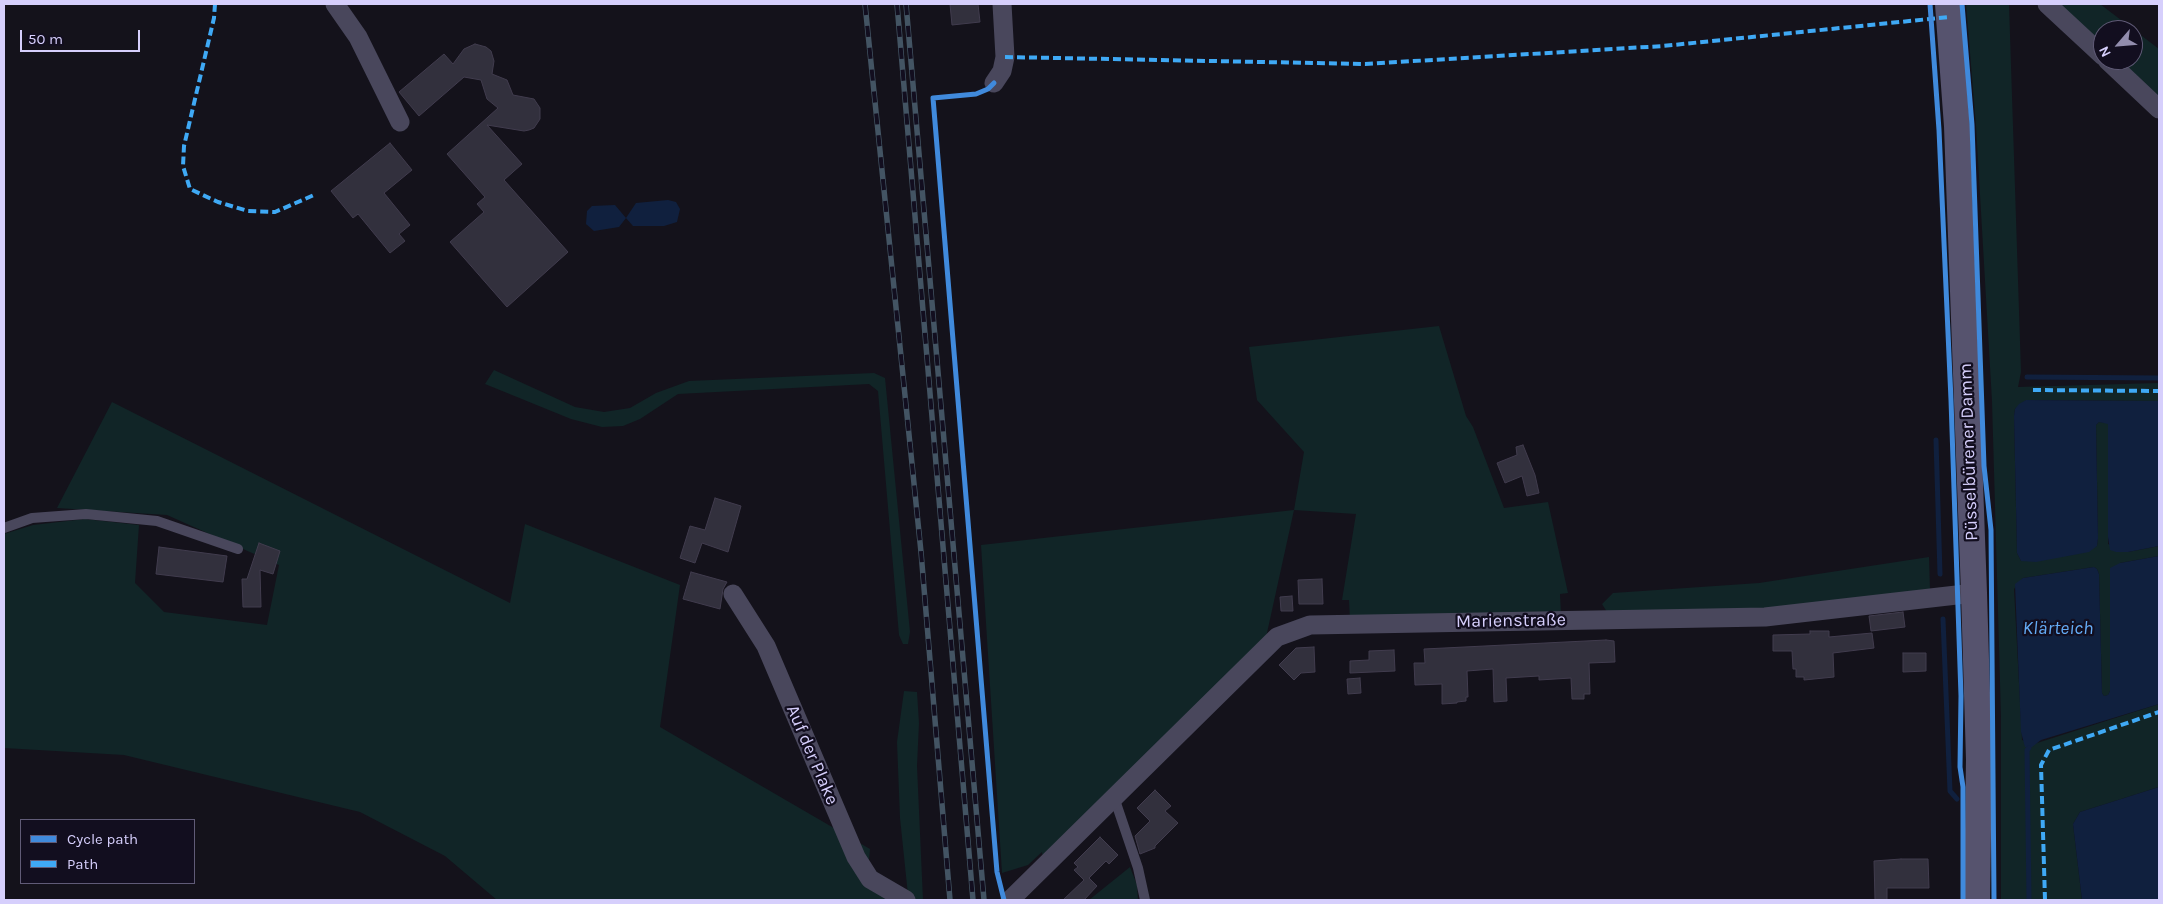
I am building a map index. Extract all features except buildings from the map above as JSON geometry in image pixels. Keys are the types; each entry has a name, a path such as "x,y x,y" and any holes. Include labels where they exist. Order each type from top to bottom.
{"main road":[{"name":"Püsselbürener Damm","path":"1948,4 1957,126 1974,593 1979,759 1977,900"}],"street":[{"path":"334,4 358,37 400,122"},
{"path":"994,83 1002,71 1005,57 1002,4"},
{"path":"2047,4 2093,47"},
{"path":"2118,70 2159,109"},
{"name":"Marienstraße","path":"1010,900 1277,637 1310,625 1765,617 1974,593"},
{"name":"Auf der Plake","path":"733,594 766,646 856,857 870,879 906,900"}],"lane":[{"path":"4,528 32,518 86,514 157,521 238,549"},
{"path":"1114,797 1138,868 1145,900"}],"green space":[{"path":"1966,4 2009,4 2021,372 2018,387 2159,383 2159,401 2026,400 2015,409 2017,553 2021,561 2097,546 2096,425 2099,422 2108,423 2108,544 2128,552 2159,546 2159,556 2120,563 2110,691 2108,695 2104,696 2102,693 2099,574 2097,569 2094,567 2023,578 2014,589 2022,740 2034,744 2159,704 2159,787 2080,812 2073,824 2082,900 2001,900 2001,717 1992,401 1976,126"},
{"path":"2054,4 2100,4 2121,20 2093,20 2093,39"},
{"path":"2143,37 2159,49 2159,99 2127,70 2143,70"},
{"path":"1439,326 1466,416 1473,427 1504,508 1548,502 1568,593 1560,594 1561,614 1350,620 1349,600 1342,600 1356,514 1294,510 1304,452 1257,400 1249,347"},
{"path":"494,370 575,407 604,412 630,408 656,393 689,381 874,373 885,378 910,632 908,644 903,644 899,635 878,391 869,384 678,394 640,419 623,426 602,427 571,419 485,384"},
{"path":"112,402 510,603 525,524 680,585 660,727 870,849 867,882 889,900 497,900 445,856 360,812 124,755 4,748 4,534 33,525 85,519 139,525 135,583 164,612 267,625 279,565 167,515 57,508"},
{"path":"1294,510 1265,642 1043,861 1042,852 1028,865 1002,873 981,545"},
{"path":"1929,557 1930,590 1763,609 1607,612 1602,604 1613,593 1759,583"},
{"path":"904,691 917,692 919,723 917,766 923,900 917,900 908,895 900,818 897,742"},
{"path":"1130,867 1137,885 1138,900 1089,900"}],"water":[{"path":"668,200 676,202 680,209 677,222 664,226 633,226 626,218 636,203"},
{"path":"615,205 626,218 619,227 594,231 586,224 587,211 592,206"},
{"path":"2026,400 2159,401 2159,546 2128,552 2110,550 2108,537 2108,424 2099,422 2096,425 2097,546 2089,552 2036,562 2021,561 2017,553 2014,416 2015,409"},
{"name":"Klärteich","path":"2159,556 2159,704 2041,740 2032,747 2025,747 2021,732 2015,584 2023,578 2094,567 2097,569 2099,574 2102,693 2104,696 2108,695 2110,691 2110,568 2120,563"},
{"path":"2159,787 2159,900 2082,900 2073,824 2080,812"}],"waterway":[{"path":"2027,377 2159,378"},
{"path":"1936,440 1940,574"},
{"path":"1943,619 1950,791 1957,799"},
{"path":"2029,748 2027,750 2029,900"}],"railway":[{"path":"865,4 921,552 950,900"},
{"path":"897,4 973,900"},
{"path":"906,4 984,900"}],"marked path":[{"path":"215,4 214,18 184,146 183,166 190,189 218,202 248,211 275,212 314,195"},
{"path":"1005,57 1365,64 1663,46 1949,17"},
{"path":"2033,390 2159,391"},
{"path":"2045,900 2041,765 2049,750 2159,712"}],"cycle path":[{"path":"1930,4 1939,130 1951,400 1961,696 1960,767 1963,787 1963,900"},
{"path":"1962,4 1972,125 1984,466 1991,530 1994,900"},
{"path":"994,83 988,89 976,94 933,98 997,872 1004,900"}]}
